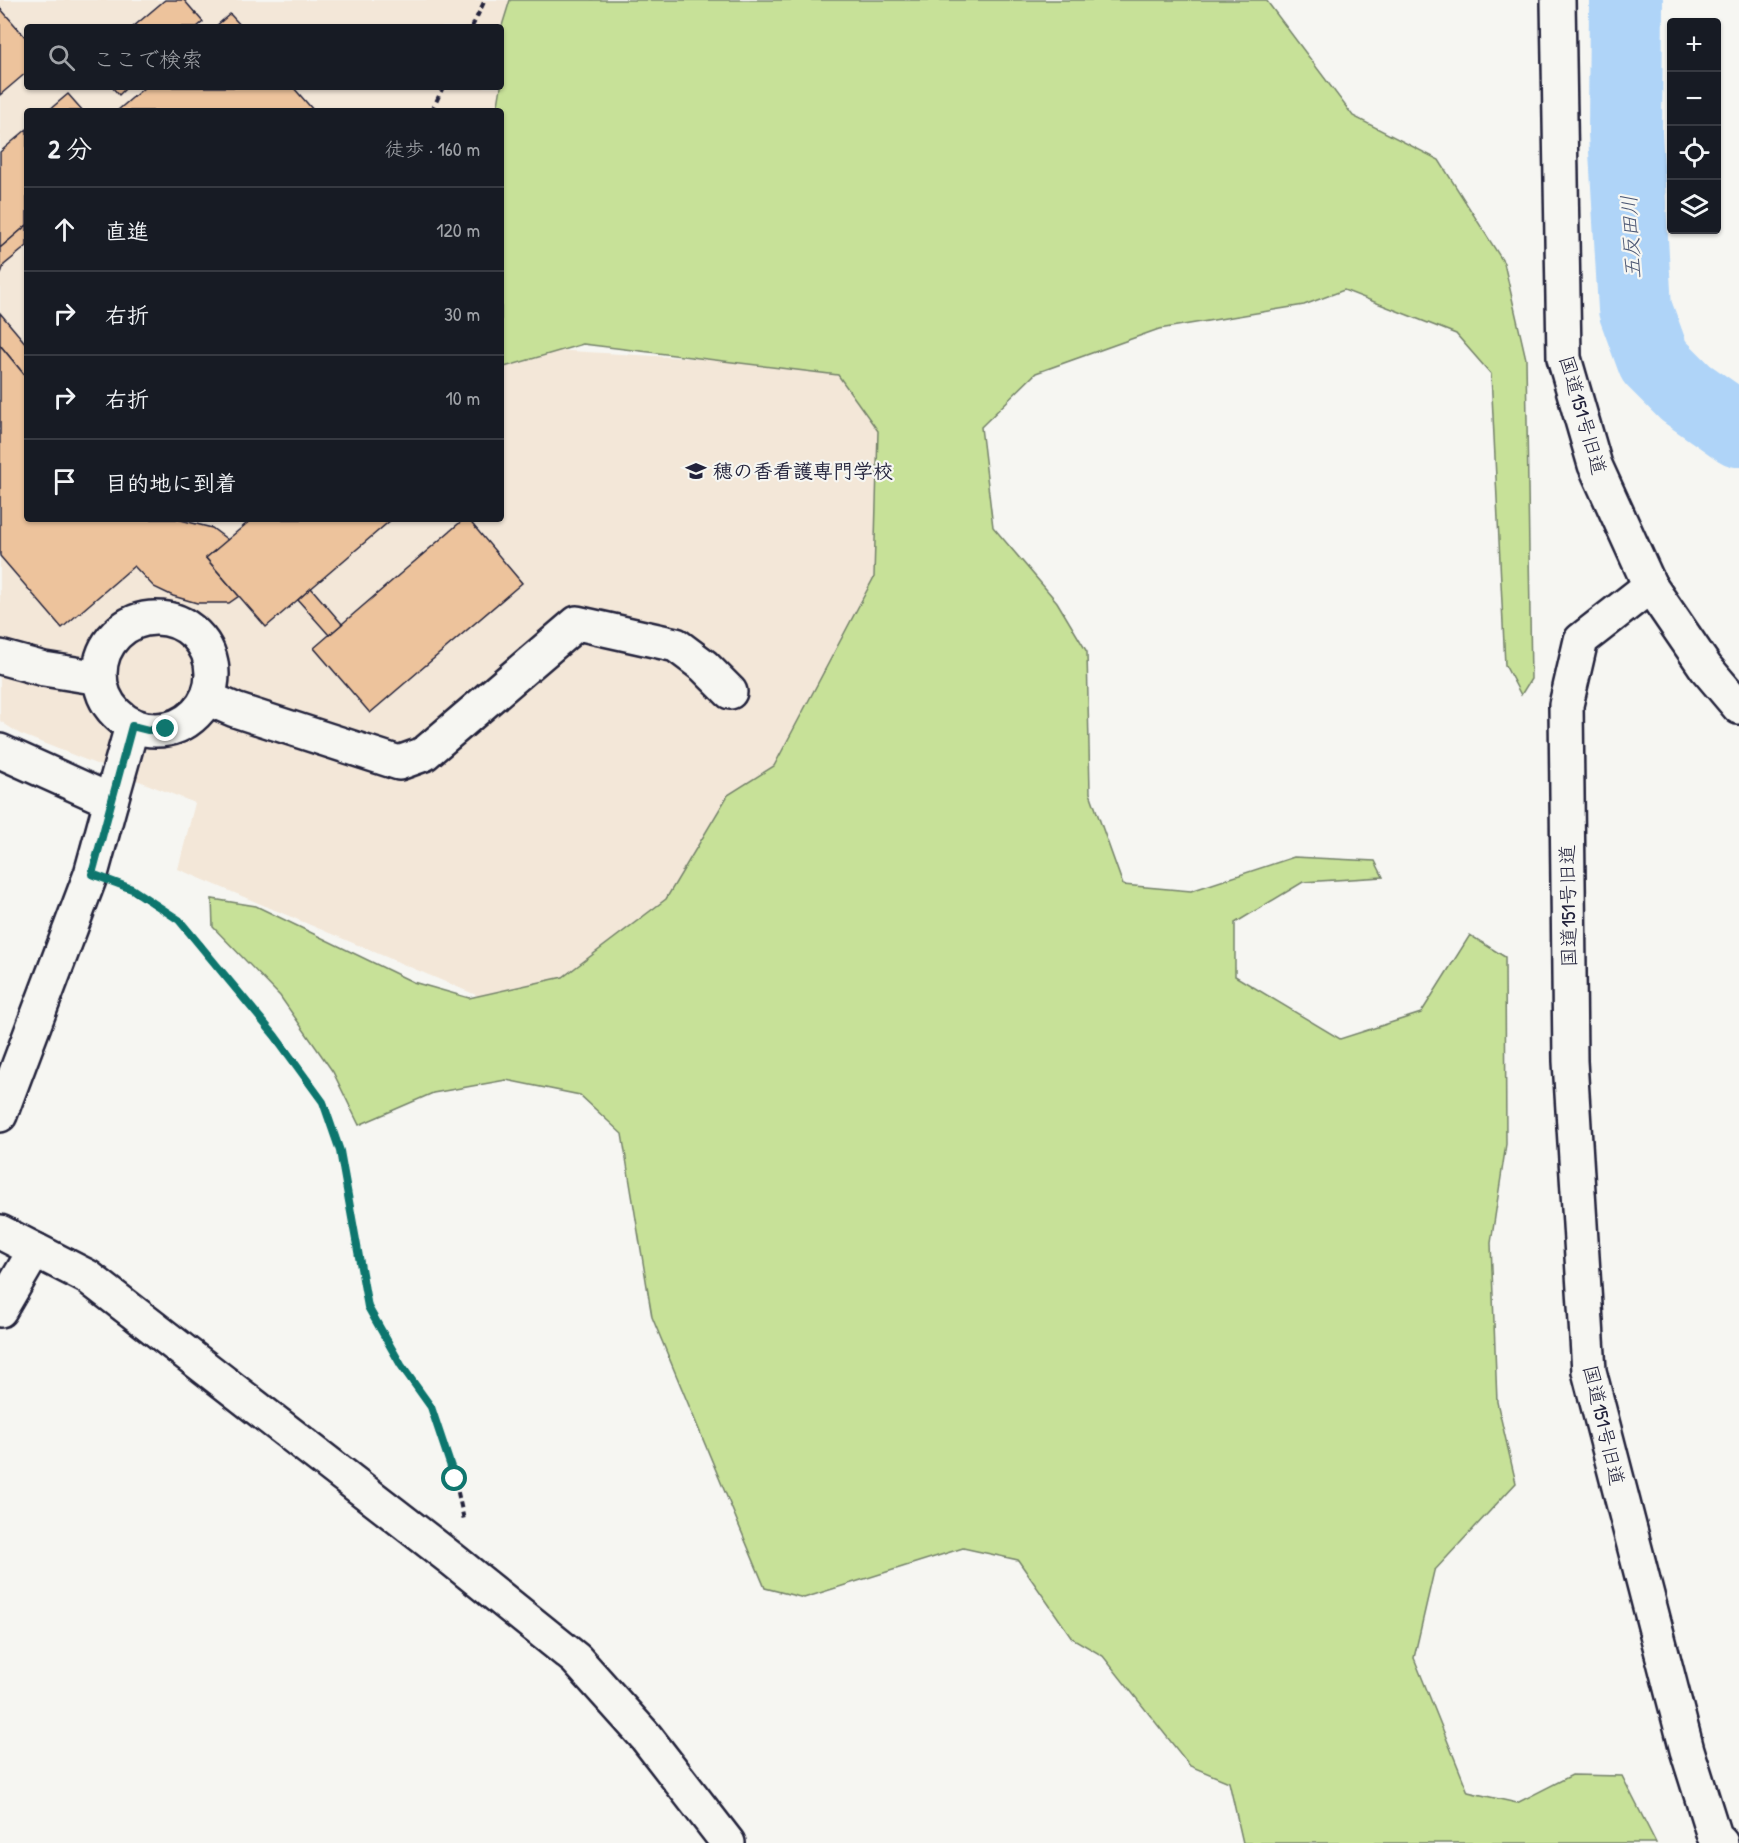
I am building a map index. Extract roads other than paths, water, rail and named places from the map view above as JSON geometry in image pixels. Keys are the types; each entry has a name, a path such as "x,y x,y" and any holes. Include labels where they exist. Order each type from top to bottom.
{"street":[{"name":"国道151号旧道","path":"1558,0 1564,358 1595,465 1650,586 1581,640 1566,705 1570,1061 1589,1371 1687,1750 1714,1836 1721,1843"},
{"path":"1650,586 1706,668 1739,707"},
{"path":"161,617 180,622 195,632 206,646 212,663 213,681 207,698 197,712 183,723 166,729 148,730 132,726 115,713 104,697 100,678 102,658 110,640 124,627 142,619 161,617"},
{"path":"207,698 236,710 399,762 424,754 578,623 676,645 704,666 730,692"},
{"path":"0,657 44,669 100,678"},
{"path":"0,1115 92,874 132,726"},
{"path":"0,751 111,801"},
{"path":"0,1232 88,1277 453,1560 576,1659 646,1737 728,1843"},
{"path":"0,1310 35,1250"}],"waterway":[{"name":"五反田川","path":"1626,0 1625,133 1635,309 1654,361 1686,393 1739,430"}],"place":[{"name":"穂の香看護専門学校","path":"696,471"}]}
